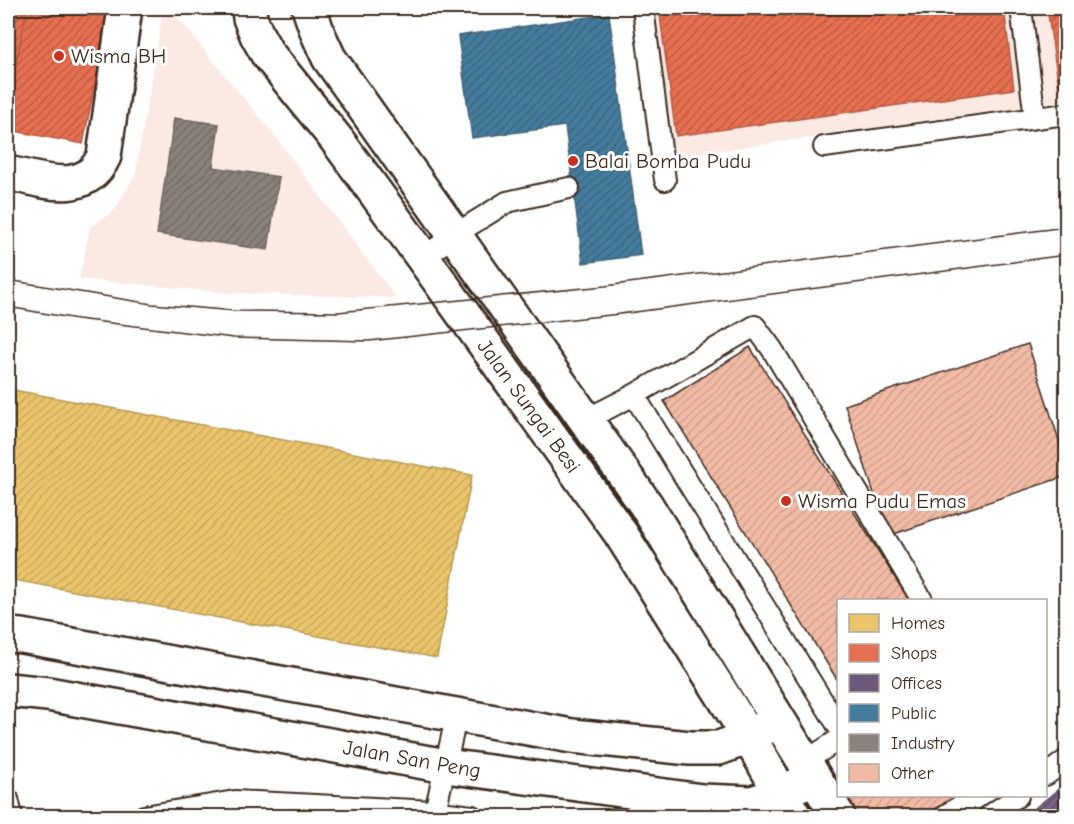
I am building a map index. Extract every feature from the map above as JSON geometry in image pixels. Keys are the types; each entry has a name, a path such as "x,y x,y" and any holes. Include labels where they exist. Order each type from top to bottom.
{"street":[{"path":"8,173 63,184 76,183 90,176 99,166 104,156 125,8"},
{"name":"Jalan Sungai Besi","path":"249,8 250,18 267,53 336,140 423,258 621,534 749,737 787,805"},
{"name":"Jalan Sungai Besi","path":"309,8 329,58 646,505 838,816"},
{"path":"8,635 572,735 690,748 718,748 749,737 779,720"},
{"name":"Jalan San Peng","path":"8,690 48,694 446,766 702,801 787,805 809,769"}],"lane":[{"path":"643,8 665,180"},
{"path":"1021,8 1035,118"},
{"path":"824,147 1066,114"},
{"path":"423,258 507,202 569,188"},
{"path":"587,419 634,395 754,326 772,349 921,599"},
{"path":"634,395 837,724"},
{"path":"433,814 457,714"},
{"path":"809,769 837,741"},
{"path":"1047,775 1066,760"},
{"path":"989,816 1015,797"},
{"path":"8,799 12,816"},
{"path":"144,816 235,801 472,816"}],"shaded area":[{"path":"650,8 1066,8 1066,103 671,157"},
{"path":"174,13 279,141 396,298 229,293 79,279 90,227 114,211 135,175 162,17"}],"building: Homes":[{"path":"8,389 472,475 437,658 8,579"}],"building: Shops":[{"path":"8,8 27,8 8,104"},
{"name":"Wisma BH","path":"27,8 110,8 83,144 8,130 8,104"},
{"path":"659,8 1004,8 1014,89 676,136"},
{"path":"1047,8 1066,8 1066,87 1059,88"}],"building: Offices":[{"path":"1066,783 1066,816 1025,816"}],"building: Public":[{"path":"609,14 641,255 583,263 565,126 472,138 458,36"}],"building: Industry":[{"path":"174,118 219,124 213,167 279,177 268,250 157,234"}],"building: Other":[{"path":"1028,344 1066,462 1066,476 888,536 845,405"},
{"name":"Wisma Pudu Emas","path":"750,347 908,599 837,599 837,679 664,401"},
{"path":"844,797 954,797 924,816 856,816"}],"tram line":[{"path":"8,280 152,304 236,311 338,312 605,286 1066,227"},
{"path":"8,307 77,319 234,338 369,341 620,314 1066,255"}],"place":[{"name":"Wisma BH","path":"59,56"},
{"name":"Balai Bomba Pudu","path":"573,161"},
{"name":"Wisma Pudu Emas","path":"786,501"}]}
